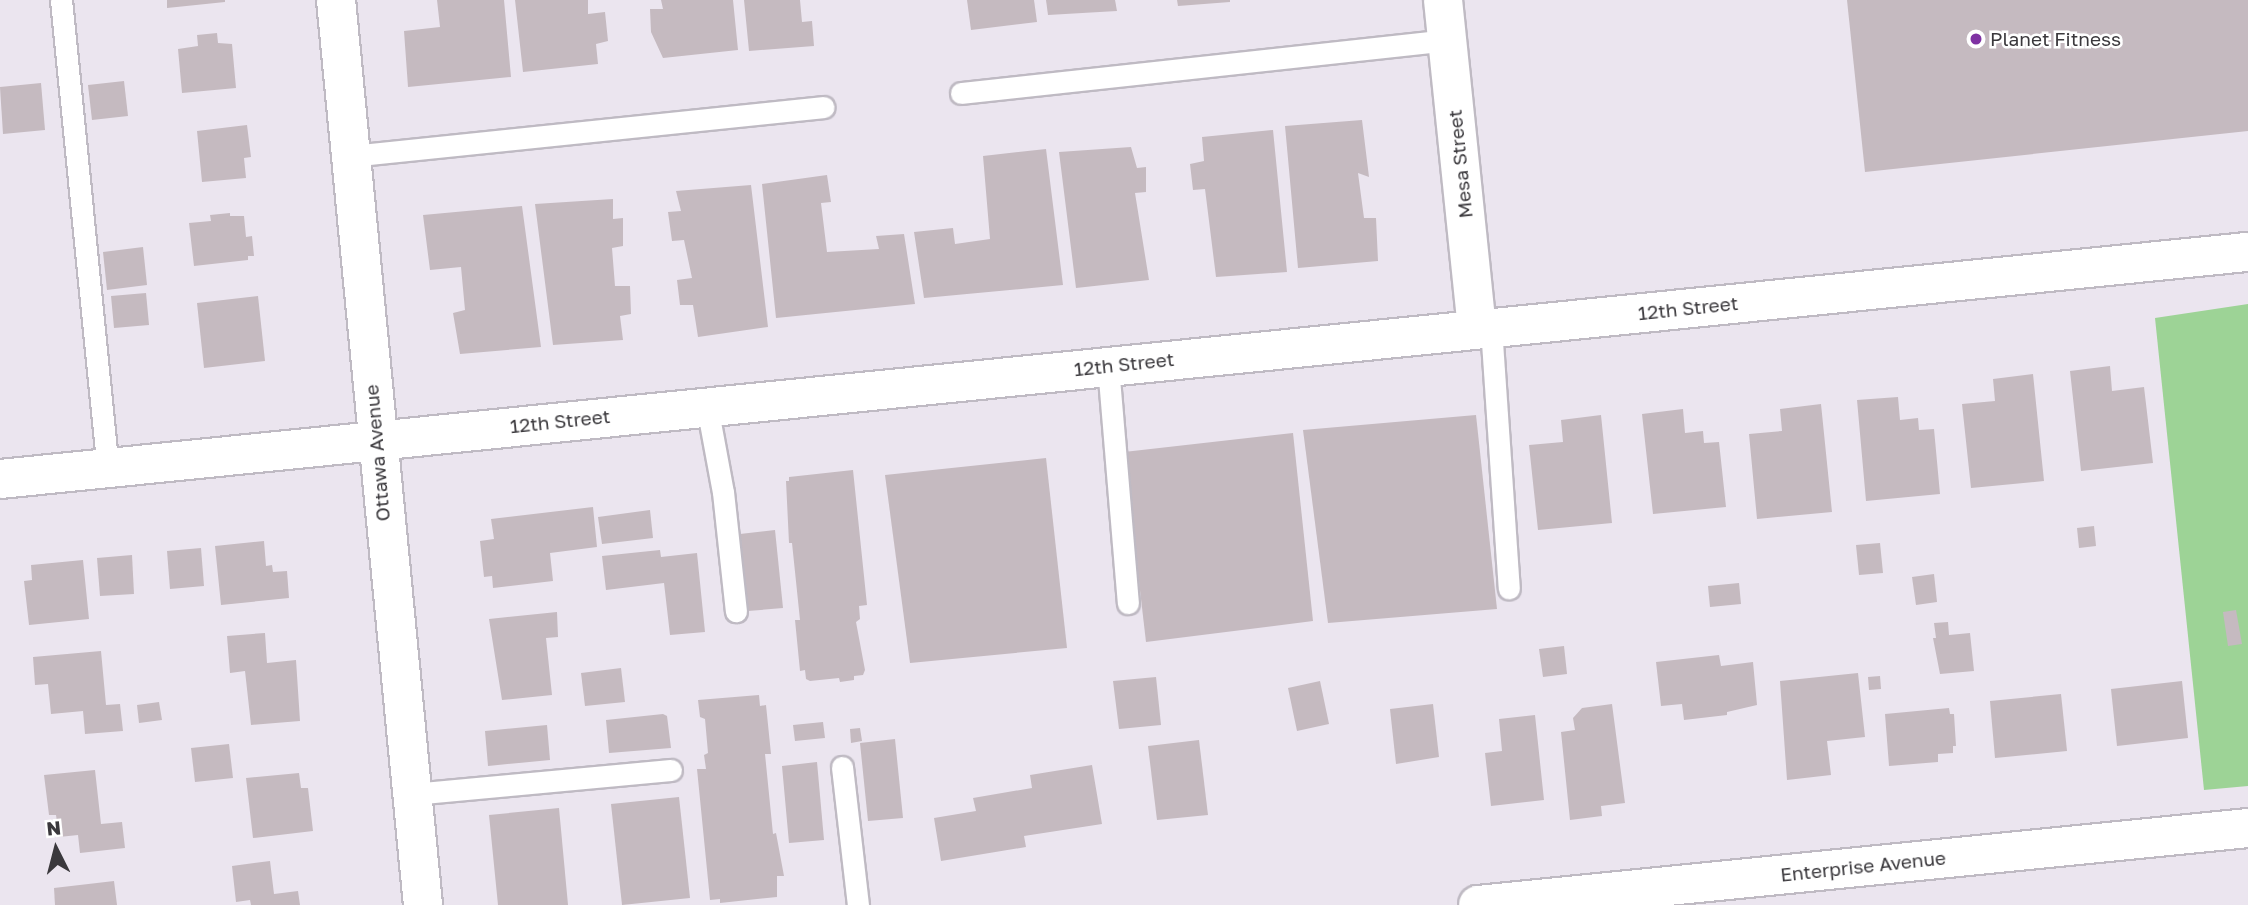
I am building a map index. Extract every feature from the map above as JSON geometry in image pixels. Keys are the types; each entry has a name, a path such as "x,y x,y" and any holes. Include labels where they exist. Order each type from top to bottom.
{"street":[{"name":"Ottawa Avenue","path":"336,0 376,440 423,905"},
{"name":"Mesa Street","path":"1443,0 1484,328"},
{"name":"12th Street","path":"0,479 2248,252"},
{"name":"Enterprise Avenue","path":"1478,905 2248,828"}],"lane":[{"path":"61,0 108,468"},
{"path":"961,93 1447,40"},
{"path":"350,156 823,107"},
{"path":"1484,328 1509,588"},
{"path":"1108,366 1128,603"},
{"path":"707,406 723,492 736,611"},
{"path":"842,767 858,905"},
{"path":"412,794 671,770"}],"green space":[{"path":"2248,304 2248,786 2204,790 2155,318"}],"building":[{"path":"167,0 225,0 225,2 167,8"},
{"path":"437,0 504,0 511,77 408,87 404,31 440,27"},
{"path":"515,0 588,0 588,14 605,12 608,41 596,44 598,64 523,72"},
{"path":"661,0 733,0 738,50 663,58 651,32 650,9 663,9"},
{"path":"744,0 800,0 802,22 812,21 814,46 749,51"},
{"path":"967,0 1034,0 1037,22 971,30"},
{"path":"1046,0 1115,0 1117,11 1048,15"},
{"path":"1177,0 1230,0 1230,2 1178,6"},
{"path":"1847,0 2248,0 2248,131 1865,172"},
{"path":"217,33 218,43 232,44 236,88 182,93 178,49 198,46 197,35"},
{"path":"124,81 128,116 92,120 88,85"},
{"path":"41,83 45,130 3,134 0,87"},
{"path":"1362,120 1369,177 1358,173 1364,218 1376,218 1378,261 1298,268 1285,126"},
{"path":"247,125 251,157 244,158 246,178 202,182 197,131"},
{"path":"1273,130 1287,272 1216,277 1205,189 1193,190 1190,164 1204,161 1202,137"},
{"path":"1131,147 1137,168 1146,167 1146,192 1135,193 1149,280 1076,288 1059,152"},
{"path":"1046,149 1063,285 924,298 914,232 953,228 955,244 990,239 983,156"},
{"path":"827,175 831,202 821,203 827,252 879,249 876,236 904,234 915,304 776,318 762,184"},
{"path":"751,185 768,327 698,337 693,305 680,305 677,280 692,278 684,240 672,241 668,212 681,211 676,191"},
{"path":"613,199 613,219 623,218 623,246 612,248 615,286 630,286 631,314 620,316 623,340 553,345 535,204"},
{"path":"522,206 541,347 460,354 453,313 465,310 461,267 430,270 423,215"},
{"path":"230,213 230,216 244,216 246,237 252,236 254,256 248,256 248,260 194,266 189,223 211,221 210,215"},
{"path":"143,247 147,285 107,290 103,252"},
{"path":"146,293 149,325 114,328 111,296"},
{"path":"258,296 265,361 204,368 197,303"},
{"path":"2110,366 2112,391 2144,387 2153,463 2081,471 2070,371"},
{"path":"2033,374 2044,481 1971,488 1962,404 1995,401 1993,379"},
{"path":"1898,397 1900,420 1918,418 1919,430 1934,429 1940,494 1866,501 1857,400"},
{"path":"1821,404 1832,512 1757,519 1749,434 1782,431 1780,409"},
{"path":"1683,409 1685,433 1703,431 1704,443 1719,442 1726,507 1653,514 1642,414"},
{"path":"1476,415 1497,609 1328,623 1303,430"},
{"path":"1601,415 1612,523 1538,530 1529,445 1563,442 1561,420"},
{"path":"1293,433 1313,621 1146,642 1124,452"},
{"path":"1046,458 1067,648 910,663 885,475"},
{"path":"853,470 867,605 859,606 860,619 856,622 865,670 863,675 854,676 854,680 840,682 839,678 810,681 806,679 805,670 800,671 795,620 800,620 792,543 789,543 786,481 789,481 789,477"},
{"path":"593,507 597,547 550,553 553,581 493,588 492,576 484,577 480,541 494,539 491,519"},
{"path":"650,510 653,538 602,544 598,517"},
{"path":"2094,526 2096,546 2079,548 2077,528"},
{"path":"775,530 783,608 748,611 740,534"},
{"path":"264,541 266,566 272,565 273,572 287,571 289,598 221,605 215,546"},
{"path":"1880,543 1883,573 1859,575 1856,545"},
{"path":"201,548 204,586 170,589 167,551"},
{"path":"660,550 661,557 697,553 705,632 670,635 664,583 606,590 602,556"},
{"path":"132,555 134,594 100,596 97,558"},
{"path":"83,560 89,619 29,625 24,581 32,580 31,565"},
{"path":"1934,574 1937,602 1916,605 1912,577"},
{"path":"1739,583 1741,604 1710,607 1708,586"},
{"path":"2236,610 2242,644 2228,646 2223,612"},
{"path":"557,612 558,637 546,638 552,695 502,700 489,619"},
{"path":"1948,622 1949,635 1970,633 1974,671 1940,674 1933,638 1936,638 1934,623"},
{"path":"265,633 267,663 296,660 300,721 251,725 245,671 230,673 227,636"},
{"path":"1564,646 1567,674 1543,677 1539,649"},
{"path":"101,651 106,705 120,704 123,731 85,734 83,711 51,714 48,684 35,685 33,657"},
{"path":"1719,655 1721,666 1753,662 1757,705 1727,712 1727,715 1684,720 1682,704 1661,706 1656,662"},
{"path":"621,668 625,702 585,706 581,673"},
{"path":"1858,673 1865,737 1827,741 1831,775 1787,780 1780,681"},
{"path":"1880,676 1881,689 1869,690 1868,677"},
{"path":"1156,677 1161,725 1119,729 1113,681"},
{"path":"1320,681 1329,724 1297,731 1288,688"},
{"path":"2182,681 2188,738 2117,746 2111,689"},
{"path":"2061,694 2067,751 1995,758 1990,701"},
{"path":"759,695 760,706 766,705 771,754 765,754 773,834 776,833 784,876 777,876 777,897 720,903 720,899 710,900 697,769 706,769 704,755 708,753 705,719 700,717 698,700"},
{"path":"159,702 162,720 139,723 137,705"},
{"path":"1433,704 1439,757 1396,764 1390,709"},
{"path":"1612,704 1625,803 1601,806 1602,816 1570,820 1561,732 1575,730 1573,718 1582,708"},
{"path":"1949,708 1950,714 1954,714 1956,746 1953,746 1953,753 1938,754 1938,762 1889,766 1885,714"},
{"path":"663,714 667,716 671,748 609,753 606,720"},
{"path":"1535,715 1544,800 1491,806 1485,753 1502,751 1499,719"},
{"path":"823,722 825,738 795,741 793,725"},
{"path":"547,725 550,760 488,766 485,731"},
{"path":"860,728 862,741 851,743 850,729"},
{"path":"895,739 903,818 868,821 860,743"},
{"path":"1199,740 1208,815 1157,820 1148,746"},
{"path":"229,744 233,778 195,782 191,748"},
{"path":"817,762 824,840 789,843 782,766"},
{"path":"1092,765 1102,824 1024,836 1026,847 941,861 934,818 976,811 973,798 1032,788 1030,775"},
{"path":"95,770 101,824 122,822 125,848 80,853 78,835 59,837 56,815 49,815 44,775"},
{"path":"299,773 301,788 308,788 313,831 253,838 246,778"},
{"path":"679,797 690,898 622,905 611,804"},
{"path":"559,808 568,905 498,905 489,815"},
{"path":"270,861 274,894 298,891 300,905 251,905 250,900 236,902 232,866"},
{"path":"114,881 117,905 55,905 54,888"}],"place":[{"name":"Planet Fitness","path":"1976,39"}]}
